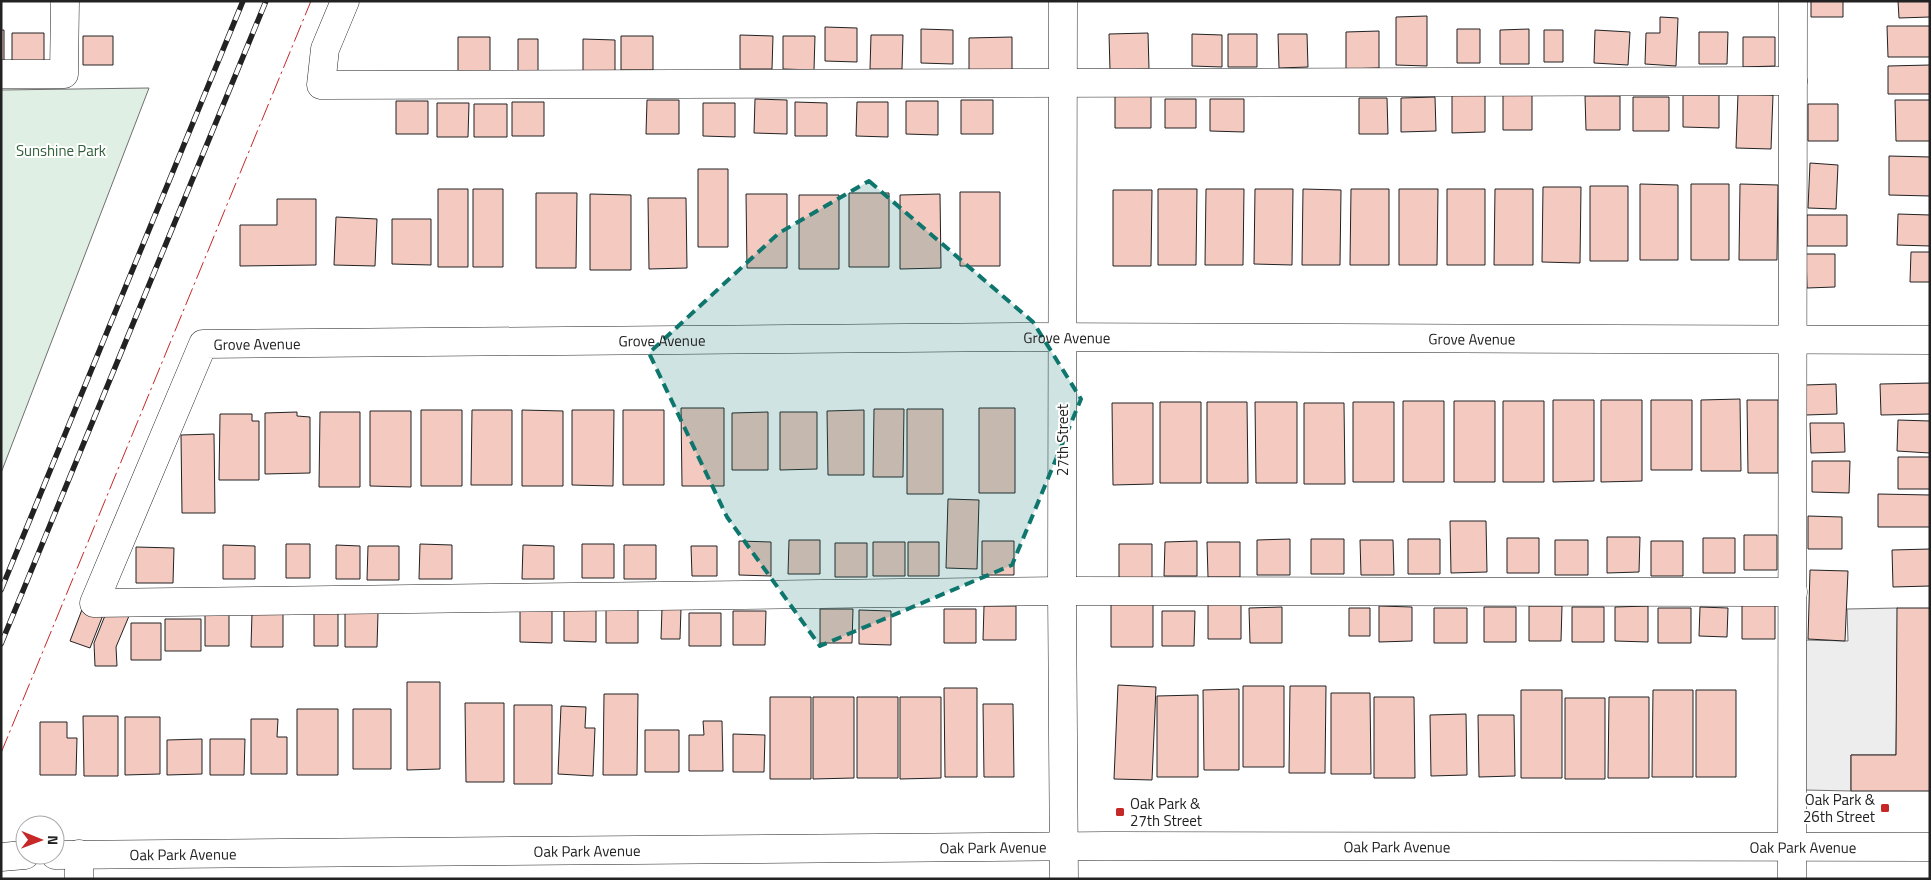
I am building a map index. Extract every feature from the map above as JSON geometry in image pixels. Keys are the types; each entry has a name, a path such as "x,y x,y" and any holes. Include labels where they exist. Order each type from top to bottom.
{"street":[{"path":"1,74 64,74 65,1"},
{"path":"345,1 326,49 321,85 1793,81"},
{"name":"27th Street","path":"1063,1 1062,591 1064,879"},
{"path":"1792,879 1793,1"},
{"name":"Grove Avenue","path":"1062,591 94,603 203,344 1062,338 1793,338 1930,340"},
{"path":"1062,591 1793,592"},
{"name":"Oak Park Avenue","path":"71,863 1063,847 1930,847"}],"highlighted area":[{"path":"869,181 1033,322 1081,399 1012,565 820,646 727,517 649,353 779,233"}],"green space":[{"name":"Sunshine Park","path":"149,88 1,473 1,90"}],"shaded area":[{"path":"1898,608 1896,755 1851,755 1851,791 1805,790 1806,640 1848,641 1847,609"}],"building":[{"path":"1811,1 1843,1 1843,17 1811,17"},
{"path":"1898,1 1930,1 1930,17 1899,18"},
{"path":"1427,16 1427,66 1396,65 1396,17"},
{"path":"1660,17 1678,18 1676,66 1645,64 1646,33 1660,33"},
{"path":"1887,26 1930,26 1930,57 1888,57"},
{"path":"825,27 857,28 857,62 825,61"},
{"path":"921,29 953,30 953,64 921,63"},
{"path":"1457,29 1480,29 1480,63 1457,63"},
{"path":"1529,29 1529,64 1500,64 1500,30"},
{"path":"1,30 4,30 4,64 1,64"},
{"path":"1544,30 1563,30 1563,62 1544,62"},
{"path":"1595,30 1630,32 1628,65 1594,63"},
{"path":"1379,31 1379,68 1346,69 1346,32"},
{"path":"1699,32 1728,32 1727,64 1699,64"},
{"path":"12,33 44,33 44,64 12,63"},
{"path":"1148,33 1149,69 1110,70 1109,34"},
{"path":"1192,34 1222,35 1222,67 1192,66"},
{"path":"1228,34 1257,34 1257,67 1228,67"},
{"path":"1278,34 1307,34 1308,67 1279,68"},
{"path":"740,35 773,36 772,69 740,69"},
{"path":"871,35 903,35 902,69 870,69"},
{"path":"83,36 113,36 113,65 83,65"},
{"path":"621,36 653,36 653,70 621,70"},
{"path":"783,36 815,36 814,70 783,69"},
{"path":"458,37 490,37 490,71 458,71"},
{"path":"1012,37 1012,71 969,71 969,38"},
{"path":"1743,37 1775,37 1775,66 1743,67"},
{"path":"518,39 538,39 538,71 518,71"},
{"path":"583,39 615,40 615,74 583,73"},
{"path":"1930,65 1930,94 1888,94 1888,66"},
{"path":"1115,94 1151,94 1151,128 1115,128"},
{"path":"1738,94 1773,95 1771,149 1736,148"},
{"path":"1452,95 1485,95 1485,132 1452,133"},
{"path":"1503,95 1532,95 1532,130 1503,130"},
{"path":"1683,95 1719,95 1719,128 1683,127"},
{"path":"1585,96 1620,96 1620,130 1586,130"},
{"path":"1435,97 1436,131 1401,132 1401,98"},
{"path":"1633,97 1669,97 1669,131 1633,131"},
{"path":"1359,98 1387,98 1388,134 1359,134"},
{"path":"755,99 787,100 787,134 754,133"},
{"path":"1165,99 1196,99 1196,128 1165,128"},
{"path":"1210,99 1244,99 1244,132 1210,131"},
{"path":"647,100 679,100 679,134 646,134"},
{"path":"961,100 993,100 993,134 961,134"},
{"path":"1895,100 1930,100 1930,141 1896,141"},
{"path":"396,101 428,101 428,134 396,134"},
{"path":"906,101 938,101 938,135 906,134"},
{"path":"512,102 544,102 544,136 512,136"},
{"path":"795,102 827,103 827,136 795,136"},
{"path":"857,102 888,102 888,137 856,136"},
{"path":"437,103 469,103 468,137 437,137"},
{"path":"703,103 735,103 735,137 703,136"},
{"path":"474,104 507,104 507,137 474,137"},
{"path":"1808,104 1838,104 1838,141 1808,141"},
{"path":"1889,156 1930,157 1930,196 1889,195"},
{"path":"1810,163 1838,165 1836,209 1808,208"},
{"path":"698,169 728,169 728,247 698,247"},
{"path":"1640,184 1678,185 1678,260 1640,260"},
{"path":"1691,184 1729,184 1729,260 1691,260"},
{"path":"1740,184 1778,185 1777,260 1739,260"},
{"path":"1590,186 1628,186 1628,261 1590,261"},
{"path":"1543,187 1581,187 1580,263 1542,262"},
{"path":"438,189 468,189 468,267 438,267"},
{"path":"473,189 503,189 503,267 473,267"},
{"path":"1158,189 1197,189 1196,265 1158,265"},
{"path":"1206,189 1244,189 1243,265 1205,265"},
{"path":"1255,189 1293,189 1292,265 1254,264"},
{"path":"1303,189 1341,190 1340,265 1302,265"},
{"path":"1351,189 1389,189 1389,265 1350,265"},
{"path":"1399,189 1438,189 1437,265 1399,265"},
{"path":"1447,189 1485,189 1485,265 1447,265"},
{"path":"1495,189 1533,189 1533,265 1494,265"},
{"path":"1113,190 1152,190 1151,266 1113,266"},
{"path":"960,192 1000,192 1000,266 960,266"},
{"path":"536,193 577,193 576,268 536,268"},
{"path":"849,193 889,193 889,267 849,267"},
{"path":"590,194 631,195 631,270 590,270"},
{"path":"746,194 787,194 787,268 747,268"},
{"path":"940,194 941,268 900,269 900,195"},
{"path":"799,195 839,195 839,269 799,269"},
{"path":"648,198 686,198 687,268 649,269"},
{"path":"277,199 316,199 316,265 240,266 240,225 277,225"},
{"path":"1898,214 1930,215 1930,246 1897,245"},
{"path":"1807,215 1847,215 1847,246 1807,246"},
{"path":"336,217 377,219 375,266 334,265"},
{"path":"392,219 431,219 431,265 392,264"},
{"path":"1911,252 1930,252 1930,282 1910,282"},
{"path":"1806,254 1835,254 1835,287 1807,288"},
{"path":"1930,383 1930,414 1881,415 1880,384"},
{"path":"1836,384 1837,414 1806,415 1805,385"},
{"path":"1740,399 1741,471 1701,471 1701,400"},
{"path":"1553,400 1594,400 1594,481 1553,482"},
{"path":"1601,400 1642,400 1642,481 1601,482"},
{"path":"1651,400 1692,400 1692,470 1651,470"},
{"path":"1747,400 1778,400 1778,473 1748,473"},
{"path":"1403,401 1444,401 1444,482 1403,482"},
{"path":"1454,401 1495,401 1495,482 1454,482"},
{"path":"1503,401 1544,401 1544,482 1503,482"},
{"path":"1160,402 1201,402 1201,483 1160,483"},
{"path":"1207,402 1247,402 1248,483 1207,483"},
{"path":"1255,402 1297,402 1297,483 1256,483"},
{"path":"1353,402 1394,402 1394,482 1353,482"},
{"path":"1112,403 1153,403 1153,484 1113,485"},
{"path":"1304,403 1344,403 1345,484 1304,484"},
{"path":"681,408 724,408 724,486 682,486"},
{"path":"979,408 1015,408 1015,493 979,493"},
{"path":"874,409 904,409 903,477 873,477"},
{"path":"907,409 943,409 943,494 907,494"},
{"path":"421,410 462,410 462,486 421,486"},
{"path":"472,410 512,410 512,485 471,485"},
{"path":"522,410 563,411 563,486 522,486"},
{"path":"572,410 614,410 613,486 572,485"},
{"path":"623,410 664,410 664,485 623,485"},
{"path":"864,410 864,475 828,475 827,411"},
{"path":"370,411 411,411 411,487 370,486"},
{"path":"297,412 297,416 310,417 310,473 265,474 265,413"},
{"path":"320,412 360,412 360,487 319,487"},
{"path":"768,412 768,470 732,470 732,413"},
{"path":"780,412 817,412 817,469 780,470"},
{"path":"220,414 252,414 252,421 259,421 259,480 219,480"},
{"path":"1898,420 1930,421 1930,453 1897,451"},
{"path":"1810,423 1844,423 1845,452 1811,453"},
{"path":"214,434 215,513 182,513 181,435"},
{"path":"1898,457 1930,457 1930,489 1898,489"},
{"path":"1812,461 1850,461 1849,493 1812,492"},
{"path":"1878,494 1930,495 1930,527 1878,527"},
{"path":"948,499 979,500 977,569 946,568"},
{"path":"1808,516 1842,517 1842,549 1808,549"},
{"path":"1450,521 1486,521 1487,572 1451,573"},
{"path":"1744,535 1777,535 1777,570 1744,570"},
{"path":"1607,537 1640,537 1639,572 1607,573"},
{"path":"1507,538 1539,538 1539,573 1507,573"},
{"path":"1703,538 1735,538 1735,573 1703,573"},
{"path":"1290,539 1290,575 1257,575 1257,540"},
{"path":"1311,539 1344,539 1344,574 1311,574"},
{"path":"1408,539 1440,539 1440,574 1408,574"},
{"path":"789,540 820,540 820,574 788,574"},
{"path":"1360,540 1393,540 1394,575 1361,575"},
{"path":"1555,540 1588,540 1588,575 1555,575"},
{"path":"739,541 771,542 771,576 739,575"},
{"path":"982,541 1014,541 1014,575 982,575"},
{"path":"1197,541 1197,576 1164,576 1165,542"},
{"path":"1651,541 1683,541 1683,576 1651,576"},
{"path":"873,542 905,542 905,576 873,576"},
{"path":"908,542 939,542 939,576 908,576"},
{"path":"1207,542 1240,542 1240,577 1208,577"},
{"path":"835,543 867,543 867,577 835,577"},
{"path":"286,544 310,544 310,578 286,578"},
{"path":"420,544 452,545 452,579 419,579"},
{"path":"582,544 614,544 614,578 582,578"},
{"path":"1119,544 1152,544 1152,579 1119,579"},
{"path":"223,545 255,546 255,579 223,579"},
{"path":"336,545 360,546 360,579 336,579"},
{"path":"523,545 554,546 554,579 522,579"},
{"path":"624,545 656,545 656,579 624,579"},
{"path":"368,546 399,546 399,580 367,580"},
{"path":"691,546 717,546 717,576 692,576"},
{"path":"136,547 174,548 173,583 136,583"},
{"path":"1930,549 1930,586 1893,587 1892,550"},
{"path":"1810,570 1848,571 1845,641 1808,639"},
{"path":"1111,602 1153,602 1153,647 1111,647"},
{"path":"1208,604 1241,604 1241,639 1208,639"},
{"path":"1742,604 1775,604 1775,639 1742,639"},
{"path":"984,606 1016,606 1016,640 983,640"},
{"path":"1379,606 1412,607 1412,641 1379,642"},
{"path":"1529,606 1562,606 1561,641 1529,641"},
{"path":"1648,606 1648,642 1615,641 1615,607"},
{"path":"83,607 103,615 90,648 70,641"},
{"path":"1282,607 1282,643 1250,643 1249,608"},
{"path":"1484,607 1516,607 1516,642 1484,642"},
{"path":"1572,607 1604,607 1604,642 1572,642"},
{"path":"1700,607 1728,608 1727,637 1699,636"},
{"path":"108,608 129,616 116,647 117,666 95,666 94,643"},
{"path":"564,608 596,608 596,642 564,641"},
{"path":"662,608 681,608 680,639 661,639"},
{"path":"1349,608 1370,608 1370,636 1349,636"},
{"path":"1434,608 1467,608 1467,643 1434,643"},
{"path":"1658,608 1691,608 1691,643 1658,643"},
{"path":"1897,608 1930,608 1930,791 1851,791 1851,755 1896,755"},
{"path":"520,609 552,609 552,643 520,642"},
{"path":"606,609 638,609 638,643 606,643"},
{"path":"820,609 853,609 852,643 820,643"},
{"path":"944,609 976,609 976,643 944,643"},
{"path":"859,610 891,611 891,645 859,644"},
{"path":"733,611 766,611 765,645 733,645"},
{"path":"1162,611 1195,611 1194,646 1162,646"},
{"path":"205,612 229,612 229,646 205,646"},
{"path":"314,612 338,612 338,646 314,646"},
{"path":"345,612 378,613 377,647 345,647"},
{"path":"252,613 283,613 283,647 251,647"},
{"path":"689,613 721,613 721,646 689,646"},
{"path":"165,619 201,619 201,651 165,651"},
{"path":"131,623 161,623 161,660 131,660"},
{"path":"407,682 440,682 440,769 407,770"},
{"path":"1118,685 1156,687 1152,780 1114,779"},
{"path":"1243,686 1284,686 1284,767 1243,767"},
{"path":"1290,686 1326,686 1325,773 1289,773"},
{"path":"944,688 977,688 977,777 945,777"},
{"path":"1239,689 1239,770 1204,770 1203,690"},
{"path":"1521,690 1562,690 1562,778 1521,778"},
{"path":"1653,690 1693,690 1693,777 1652,777"},
{"path":"1696,690 1736,690 1736,777 1696,777"},
{"path":"1331,693 1370,693 1371,774 1331,774"},
{"path":"604,694 638,694 637,775 603,775"},
{"path":"1198,695 1198,777 1157,777 1157,696"},
{"path":"770,697 811,697 811,779 770,779"},
{"path":"813,697 854,697 854,778 813,779"},
{"path":"857,697 898,697 898,778 857,778"},
{"path":"900,697 941,697 941,778 900,779"},
{"path":"1374,697 1414,697 1415,778 1374,778"},
{"path":"1609,697 1649,697 1649,778 1608,778"},
{"path":"1565,698 1605,698 1605,779 1565,779"},
{"path":"465,703 504,703 504,782 466,782"},
{"path":"983,704 1013,704 1014,777 984,777"},
{"path":"514,705 552,705 552,784 514,784"},
{"path":"561,706 586,707 585,728 595,728 593,776 558,774"},
{"path":"297,709 338,709 338,775 297,775"},
{"path":"353,709 391,709 391,769 353,769"},
{"path":"1466,714 1467,775 1431,776 1430,715"},
{"path":"1478,715 1514,715 1515,776 1479,777"},
{"path":"83,716 118,716 118,776 84,776"},
{"path":"125,717 160,717 160,774 125,775"},
{"path":"251,719 278,719 277,737 287,737 287,774 251,774"},
{"path":"703,721 722,721 723,771 689,771 689,735 704,735"},
{"path":"40,722 67,722 67,738 77,738 76,775 40,775"},
{"path":"645,730 679,730 679,772 645,772"},
{"path":"733,734 765,735 764,772 733,772"},
{"path":"202,739 202,774 167,775 167,740"},
{"path":"210,739 245,739 244,775 210,775"}],"railway":[{"path":"1,590 243,1"},
{"path":"1,644 266,1"}],"power":[{"path":"1,753 311,1"}],"place":[{"name":"Oak Park & 26th Street","path":"1885,808"},
{"name":"Oak Park & 27th Street","path":"1120,812"}]}
